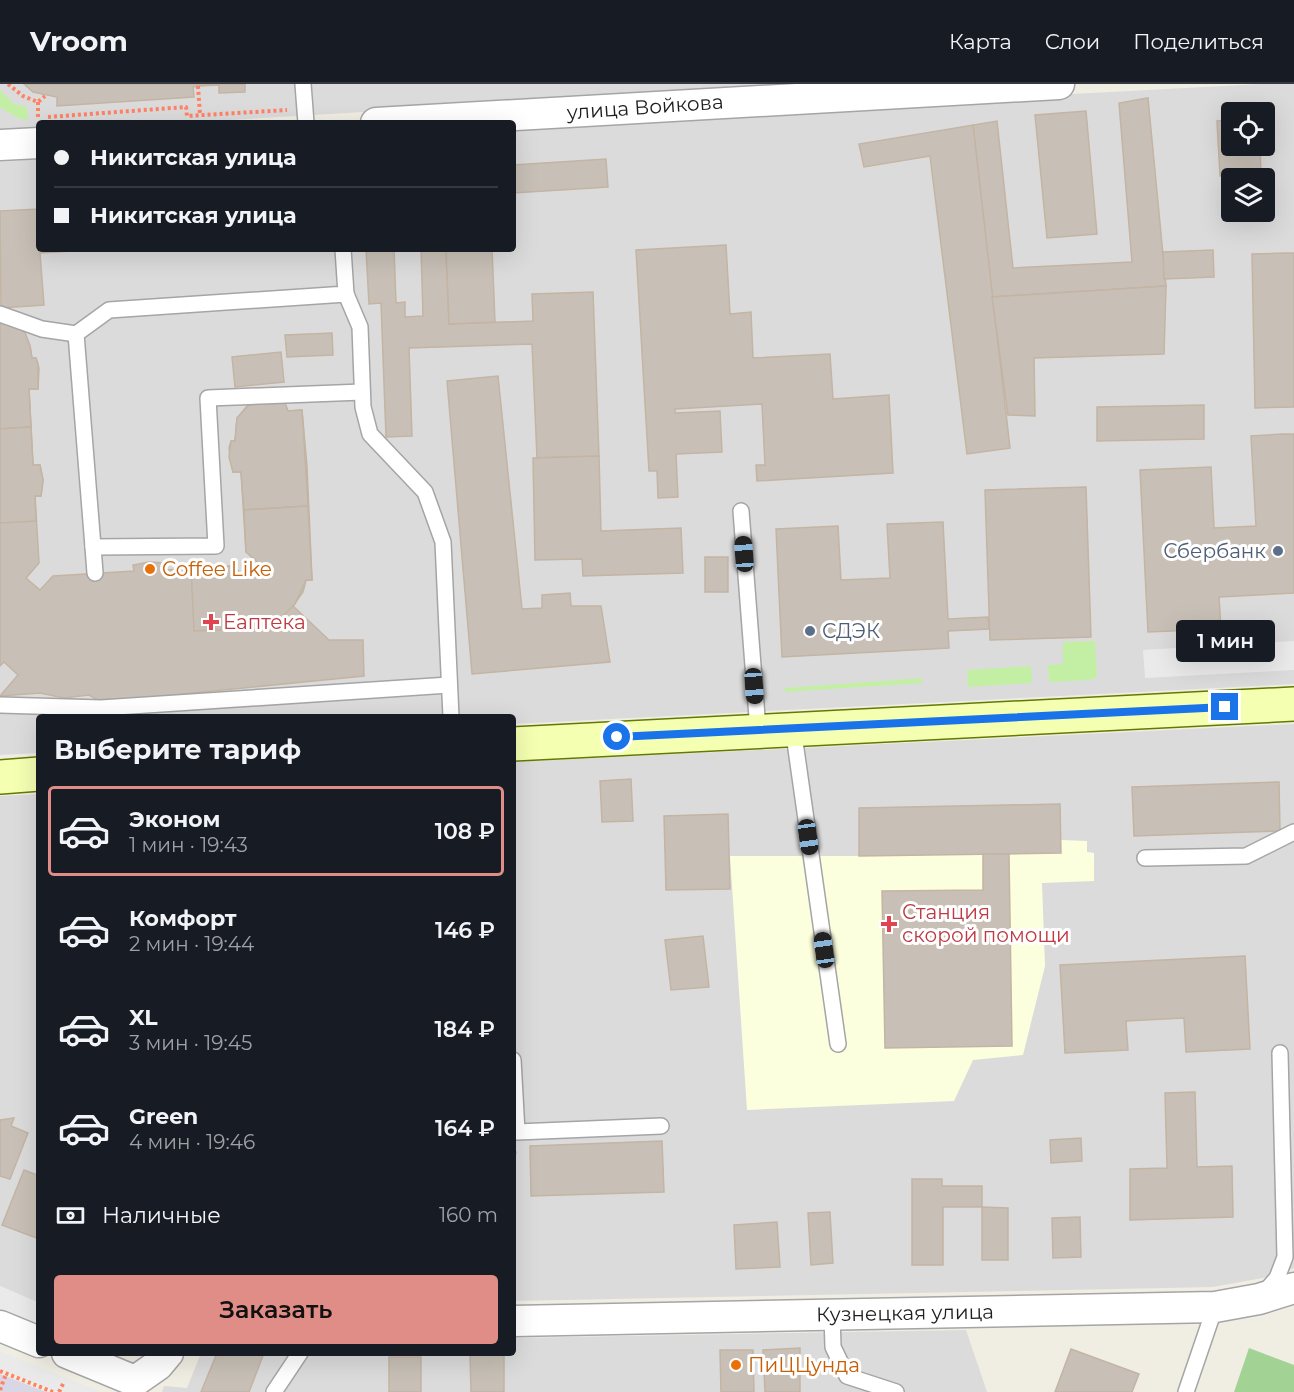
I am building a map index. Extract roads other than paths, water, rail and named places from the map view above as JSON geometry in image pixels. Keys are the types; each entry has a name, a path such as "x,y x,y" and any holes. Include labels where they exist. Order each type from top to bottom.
{"street":[{"name":"улица Войкова","path":"407,120 661,95 1059,84"},
{"path":"0,145 36,143"},
{"path":"516,744 1294,704"},
{"path":"0,777 36,774"},
{"name":"Кузнецкая улица","path":"516,1321 1215,1307 1259,1299 1294,1288"},
{"path":"0,1326 36,1341"},
{"path":"73,1356 133,1387 166,1356"}],"lane":[{"path":"303,84 306,116"},
{"path":"343,252 346,294 360,327 362,392 370,434 425,492 443,542 450,714"},
{"path":"0,314 42,329 76,334 109,310 346,294"},
{"path":"76,334 95,573"},
{"path":"93,548 216,546 208,398 362,392"},
{"path":"741,511 758,730"},
{"path":"0,705 102,708 449,685"},
{"path":"793,728 838,1044"},
{"path":"1145,858 1246,856 1294,832"},
{"path":"1259,1299 1277,1278 1285,1257 1280,1053"},
{"path":"516,1114 517,1132 661,1126"},
{"path":"1186,1392 1215,1307"},
{"path":"832,1315 832,1347 847,1376 896,1392"},
{"path":"133,1387 146,1356"},
{"path":"274,1392 298,1356"}],"place":[{"name":"Сбербанк","path":"1278,551"},
{"name":"Coffee Like","path":"150,569"},
{"name":"Еаптека","path":"211,622"},
{"name":"СДЭК","path":"810,631"},
{"name":"Станция скорой помощи","path":"889,924"},
{"name":"ПиЦЦунда","path":"736,1365"}]}
